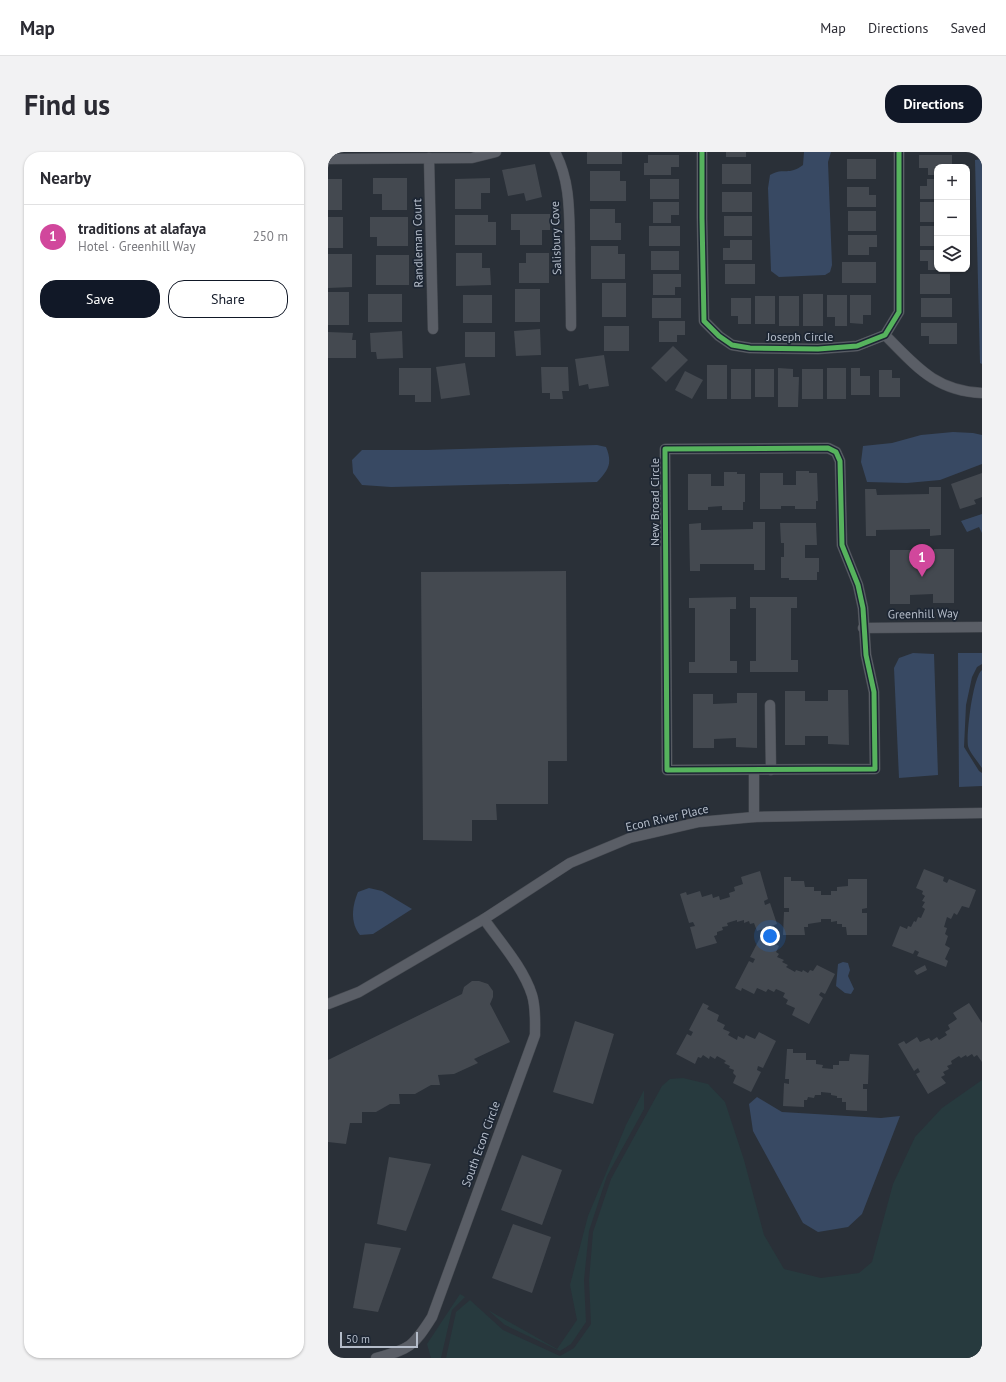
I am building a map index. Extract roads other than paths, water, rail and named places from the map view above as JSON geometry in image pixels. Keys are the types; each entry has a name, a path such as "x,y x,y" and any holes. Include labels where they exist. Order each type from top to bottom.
{"street":[{"path":"328,159 472,158 496,152"},
{"name":"Salisbury Cove","path":"555,152 566,180 569,202 571,326"},
{"name":"Joseph Circle","path":"702,152 704,321 719,336 732,345 750,348 818,349 856,346 885,335"},
{"path":"899,152 899,312 885,335 923,374 943,385 964,392 982,393"},
{"name":"Randleman Court","path":"429,158 433,329"},
{"name":"New Broad Circle","path":"828,448 836,452 840,461 842,545 858,585 863,608 863,628 866,655 874,692 875,769 667,770 665,449 828,448"},
{"name":"Greenhill Way","path":"863,628 982,626"},
{"path":"770,705 771,770"},
{"path":"754,770 754,817"},
{"name":"Econ River Place","path":"328,1004 359,992 484,919 570,862 630,838 699,822 754,817 982,813"},
{"name":"South Econ Circle","path":"376,1358 401,1352 418,1340 432,1317 535,1035 535,1013 532,994 518,968 484,919"}],"water":[{"path":"804,152 831,152 828,162 832,265 830,272 825,275 779,277 771,271 768,188 770,175 794,170 803,165"},
{"path":"982,159 982,364 980,363 975,160"},
{"path":"953,432 982,435 982,464 940,480 907,483 867,482 861,462 863,446 892,443 921,435"},
{"path":"597,445 606,447 609,462 607,470 597,482 391,487 362,485 353,473 352,460 362,450 427,450"},
{"path":"982,514 982,533 979,527 967,532 961,521"},
{"path":"913,653 934,654 938,775 899,778 894,668 899,658"},
{"path":"958,653 982,653 982,664 977,667 972,677 966,705 964,747 979,771 982,773 982,786 959,787"},
{"path":"982,670 982,768 969,749 968,740 969,719 973,694"},
{"path":"369,888 382,891 412,909 373,934 360,935 353,920 354,903 358,892"},
{"path":"843,962 848,963 850,970 848,976 854,989 851,994 845,993 836,986 838,964"},
{"path":"757,1097 782,1112 881,1118 900,1116 862,1214 848,1227 818,1232 803,1223 753,1131 749,1104"}],"place":[{"name":"traditions at alafaya","path":"922,577"}]}
